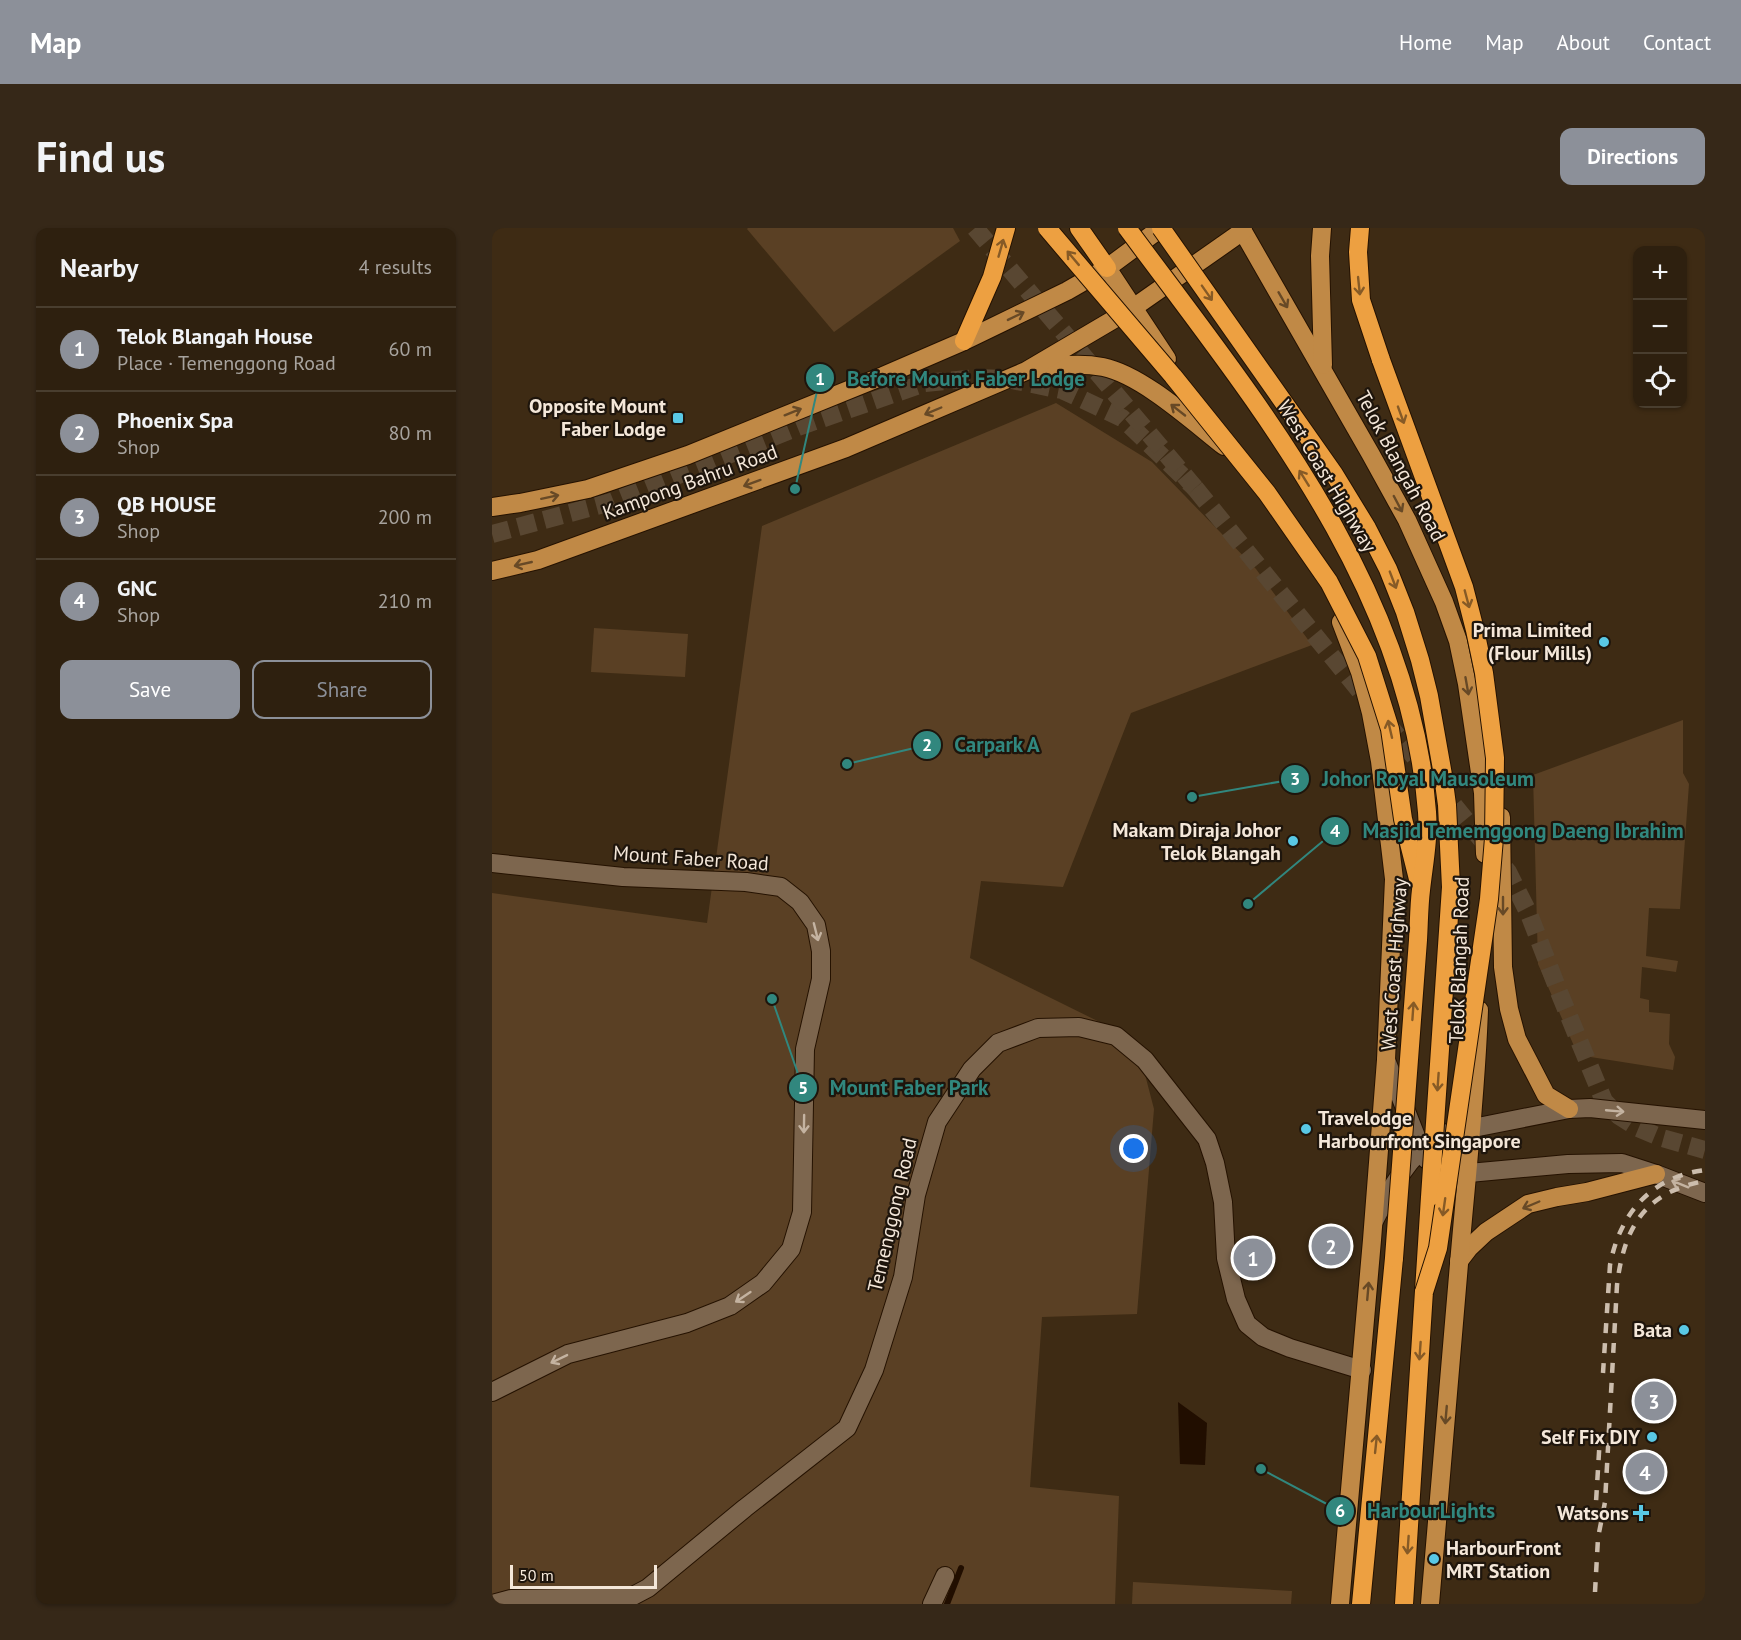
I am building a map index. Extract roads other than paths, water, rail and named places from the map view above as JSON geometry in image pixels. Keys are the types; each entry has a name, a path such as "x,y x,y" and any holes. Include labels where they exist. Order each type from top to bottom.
{"highway":[{"path":"964,341 992,277 1006,228"},
{"path":"1047,228 1173,376 1267,493 1329,582 1367,656 1390,729 1403,819 1421,889"},
{"path":"1079,228 1107,268"},
{"name":"West Coast Highway","path":"1127,228 1266,416 1354,563 1389,647 1413,724 1423,780 1427,814 1427,845 1421,889 1395,1258 1361,1604"},
{"name":"West Coast Highway","path":"1161,228 1334,474 1367,528 1388,569 1406,612 1425,678 1446,795 1451,887 1404,1604"},
{"path":"1360,228 1358,252 1361,300 1464,587 1484,673 1495,758 1494,838 1484,942 1438,1248 1424,1292"}],"main road":[{"name":"Kampong Bahru Road","path":"492,507 588,489 688,455 964,341 1067,291 1107,268 1161,228"},
{"path":"1322,228 1320,256 1323,370"},
{"name":"Kampong Bahru Road","path":"492,571 538,561 846,448 1026,372 1133,308 1242,229"},
{"name":"Telok Blangah Road","path":"1242,229 1407,520 1444,602 1458,641 1467,684 1483,793 1486,846 1477,1060 1430,1604"},
{"path":"1107,268 1224,446 1319,581 1346,630 1366,692 1380,761 1394,879 1386,1060 1362,1370 1340,1604"},
{"path":"1026,372 1055,366 1078,365 1103,367 1131,376 1224,446"},
{"path":"1478,758 1492,778 1501,805 1503,967 1509,1009 1517,1039 1546,1095 1569,1109"},
{"path":"1459,1261 1486,1232 1528,1204 1656,1174"}],"street":[{"name":"Mount Faber Road","path":"492,863 623,877 746,882 782,887 800,902 816,925 821,979 805,1049 802,1212 791,1249 763,1283 730,1306 687,1323 568,1354 492,1392"},
{"name":"Temenggong Road","path":"492,1604 511,1599 631,1597 648,1588 847,1428 874,1370 903,1277 916,1195 937,1122 972,1069 998,1043 1038,1028 1079,1027 1116,1036 1145,1060 1207,1139 1213,1154 1223,1202 1226,1258 1236,1299 1246,1324 1263,1338 1362,1370"},
{"path":"1386,1060 1421,1149 1426,1159 1440,1169 1468,1173 1568,1164 1622,1163 1705,1193"},
{"path":"1374,1221 1388,1192 1406,1167 1421,1149 1438,1135 1569,1109 1590,1108 1705,1120"},
{"path":"932,1604 945,1576"}],"waterway":[{"path":"947,1604 961,1568"}],"tunnel":[{"path":"975,228 1195,488"},
{"path":"492,534 611,502 798,427 925,383 976,378 1007,379 1062,390 1122,418 1195,488"},
{"path":"1195,488 1368,701"},
{"path":"1386,722 1508,872 1529,914 1604,1101 1619,1116 1638,1128 1662,1138 1705,1150"}],"railway":[{"path":"1603,1373 1610,1265 1621,1229 1630,1214 1654,1189 1669,1180 1705,1170"},
{"path":"1595,1592 1598,1538 1605,1502 1617,1285 1625,1246 1632,1230 1652,1204 1666,1194 1684,1186 1705,1181"},
{"path":"1597,1520 1600,1436"}],"place":[{"name":"Opposite Mount Faber Lodge","path":"678,418"},
{"name":"Before Mount Faber Lodge","path":"795,489"},
{"name":"Prima Limited (Flour Mills)","path":"1604,642"},
{"name":"Carpark A","path":"847,764"},
{"name":"Johor Royal Mausoleum","path":"1192,797"},
{"name":"Makam Diraja Johor Telok Blangah","path":"1293,841"},
{"name":"Masjid Tememggong Daeng Ibrahim","path":"1248,904"},
{"name":"Mount Faber Park","path":"772,999"},
{"name":"Travelodge Harbourfront Singapore","path":"1306,1129"},
{"name":"Phoenix Spa","path":"1331,1246"},
{"name":"Telok Blangah House","path":"1253,1258"},
{"name":"Bata","path":"1684,1330"},
{"name":"QB HOUSE","path":"1654,1401"},
{"name":"Self Fix DIY","path":"1652,1437"},
{"name":"HarbourLights","path":"1261,1469"},
{"name":"GNC","path":"1645,1472"},
{"name":"Watsons","path":"1641,1513"},
{"name":"HarbourFront MRT Station","path":"1434,1559"}]}
